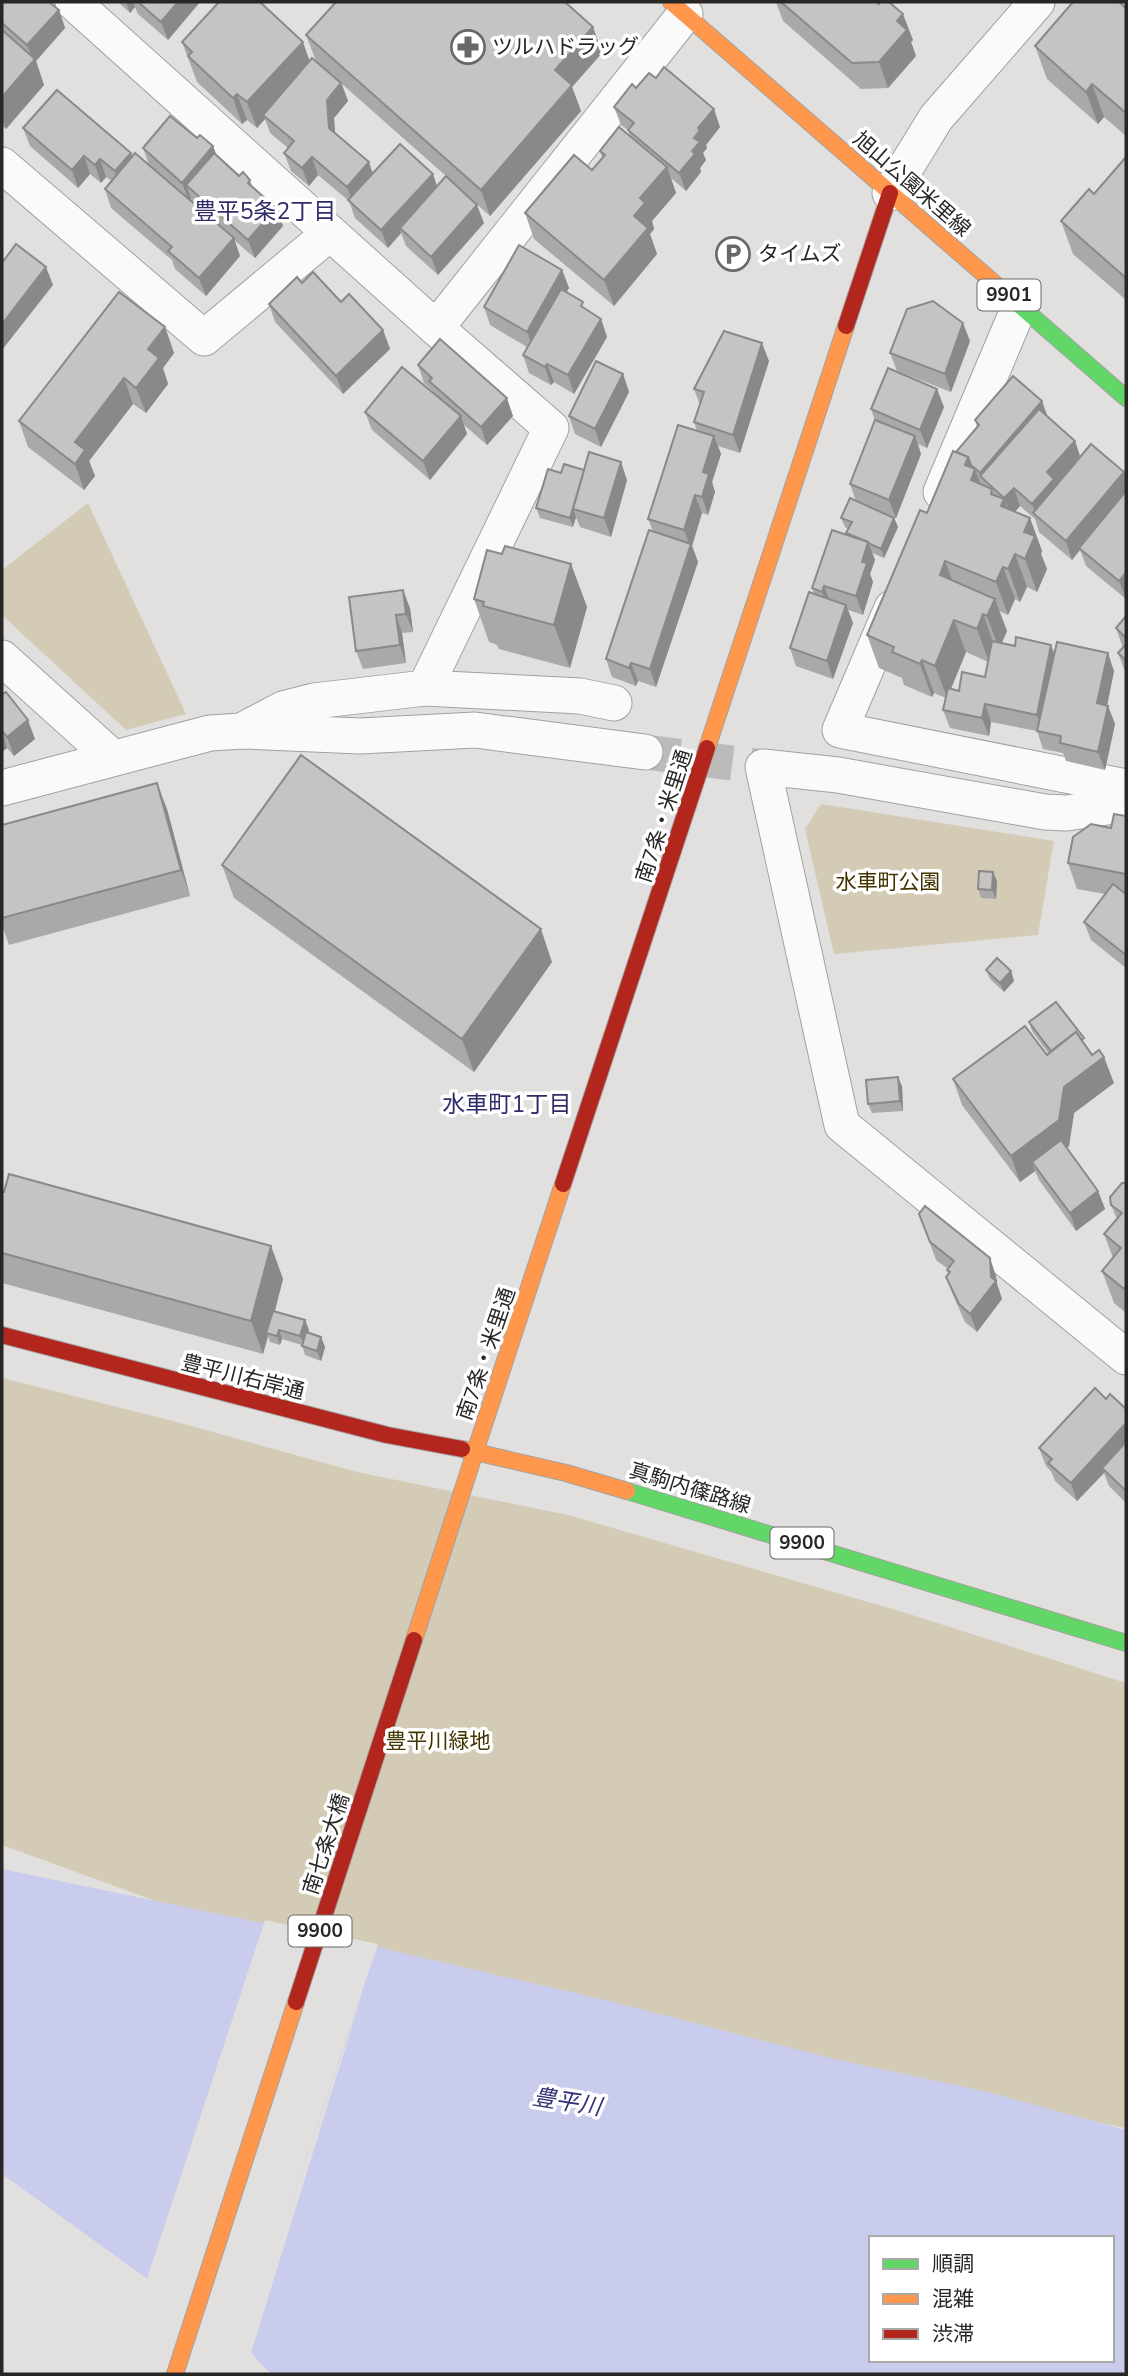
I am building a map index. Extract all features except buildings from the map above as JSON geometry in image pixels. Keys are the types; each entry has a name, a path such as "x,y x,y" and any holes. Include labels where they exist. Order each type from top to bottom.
{"main road":[{"name":"旭山公園米里線","path":"678,8 1126,398"},
{"name":"南7条・米里通","path":"475,1452 890,193"},
{"name":"豊平川右岸通","path":"2,1335 387,1435 475,1452"},
{"name":"南七条大橋","path":"175,2374 475,1452"},
{"name":"真駒内篠路線","path":"475,1452 566,1473 1126,1643"}],"street":[{"path":"73,2 551,428 425,688"},
{"path":"890,193 936,118 1037,2"},
{"path":"436,328 678,8"},
{"path":"2,165 204,338 330,233"},
{"path":"931,516 1020,305"},
{"path":"904,579 841,730 1126,787"},
{"path":"2,657 113,758"},
{"path":"242,731 283,709 314,701 425,688 580,696 614,702"},
{"path":"2,788 210,733 242,731 360,736 475,730 645,752"},
{"path":"1126,804 1067,813 1045,812 838,775 763,767 842,1125 1126,1357"}],"green space":[{"path":"88,503 186,714 126,730 2,615 2,570"},
{"name":"水車町公園","path":"821,804 1054,841 1038,935 834,954 805,829"},
{"name":"豊平川緑地","path":"2,1378 173,1421 357,1472 568,1515 906,1613 1126,1683 1126,2128 367,1978 2,1845"}],"water":[{"name":"豊平川","path":"2,1869 377,1947 601,1999 834,2059 988,2092 1126,2130 1126,2374 271,2374 251,2353 363,1991 242,2347 2,2174"}],"pier":[{"path":"265,1920 378,1944 241,2351 146,2282"}],"tunnel":[{"path":"645,752 763,767"}],"traffic: fast":[{"path":"1017,303 1126,398"},
{"path":"627,1491 1126,1643"}],"traffic: slow":[{"path":"671,2 1017,303"},
{"path":"707,748 846,326"},
{"path":"462,1449 475,1452 563,1184"},
{"path":"414,1640 475,1452 566,1473 627,1491"},
{"path":"175,2374 296,2002"}],"traffic: jam":[{"path":"846,326 890,193"},
{"path":"563,1184 707,748"},
{"path":"2,1335 387,1435 462,1449"},
{"path":"296,2002 414,1640"}],"place":[{"name":"ツルハドラッグ","path":"468,47"},
{"name":"タイムズ","path":"733,254"}],"district":[{"name":"豊平5条2丁目","path":"265,211"},
{"name":"水車町1丁目","path":"507,1104"}]}
